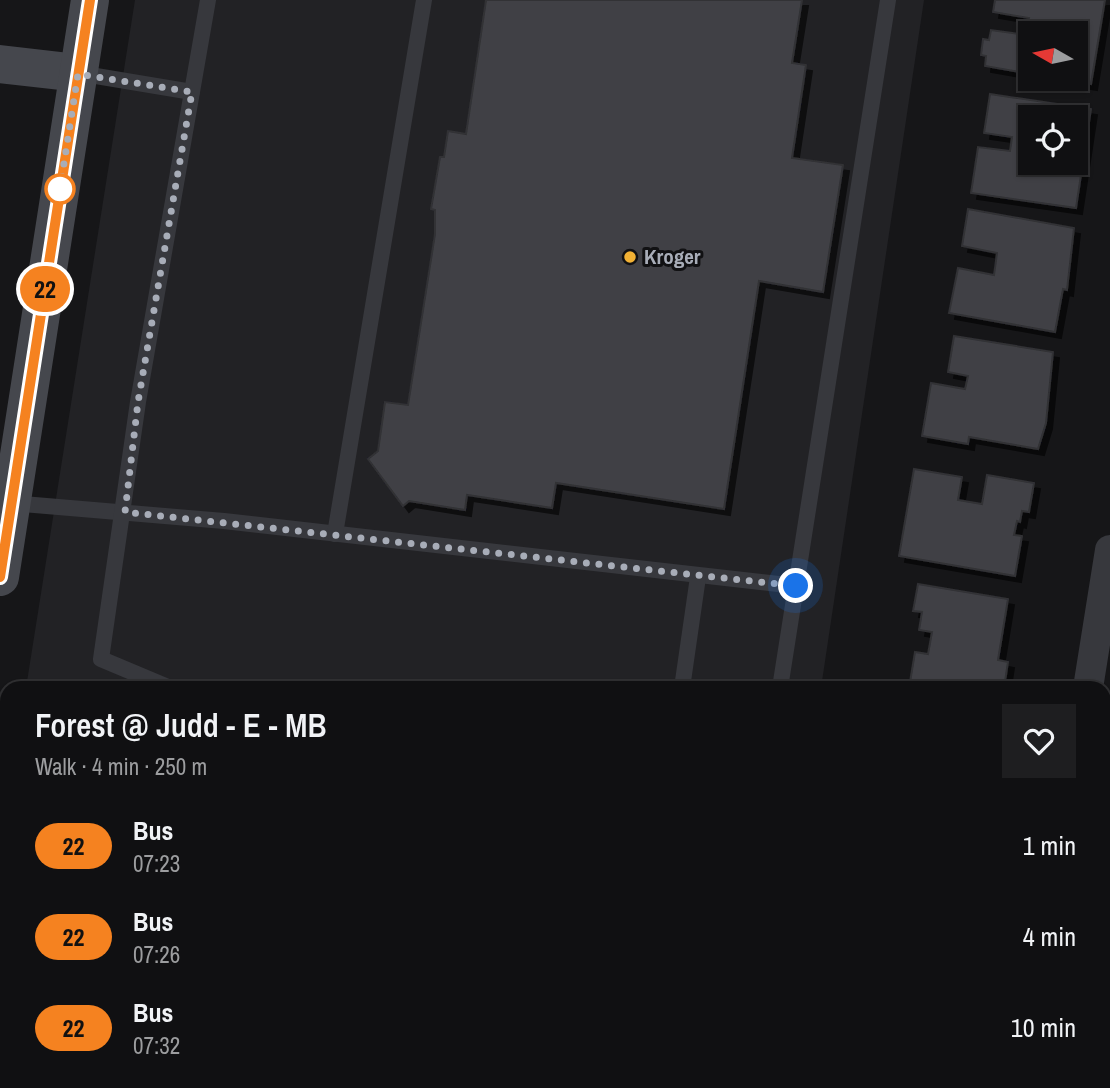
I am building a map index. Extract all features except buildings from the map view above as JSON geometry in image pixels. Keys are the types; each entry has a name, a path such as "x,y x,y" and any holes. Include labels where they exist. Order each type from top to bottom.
{"main road":[{"path":"0,577 6,505 90,0"},
{"path":"0,65 78,74"}],"street":[{"path":"1090,681 1105,618 1110,550"}],"lane":[{"path":"153,681 101,659 125,512 138,402 208,0"},
{"path":"335,534 424,0"},
{"path":"781,681 888,0"},
{"path":"78,74 192,92"},
{"path":"6,505 125,512 796,586"},
{"path":"683,681 698,577"}],"shaded area":[{"path":"135,0 924,0 822,681 27,681"}],"bus line":[{"name":"22","path":"0,577 90,0"}],"place":[{"name":"Kroger","path":"630,257"}],"route":[{"path":"60,189 78,74 192,92 138,402 125,512 796,586"}]}
